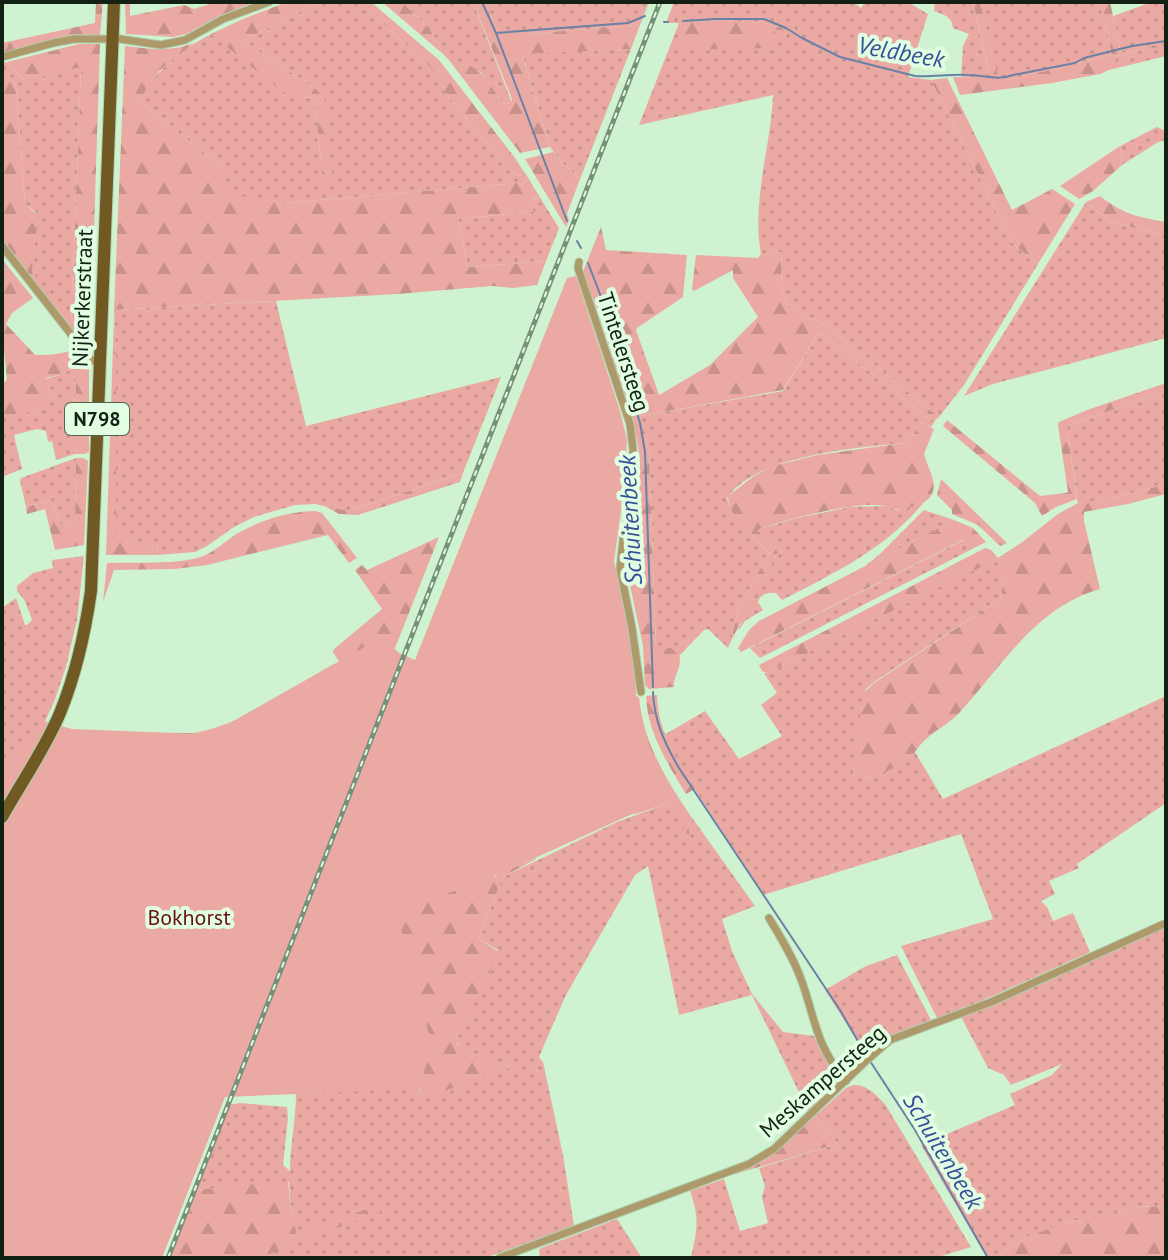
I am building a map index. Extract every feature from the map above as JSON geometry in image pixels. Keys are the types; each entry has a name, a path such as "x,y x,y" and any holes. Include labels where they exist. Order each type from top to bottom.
{"main road":[{"name":"Nijkerkerstraat","path":"2,817 60,713 80,649 91,591 114,2"}],"street":[{"path":"2,57 67,40 113,39 161,45 185,40 223,19 269,2"},
{"path":"2,246 92,361 99,361"},
{"name":"Tintelersteeg","path":"579,262 578,268 630,424 633,449 630,510 620,569 641,692"},
{"path":"769,918 802,980 827,1056 846,1081"},
{"name":"Meskampersteeg","path":"499,1258 749,1164 774,1149 890,1040 991,1002 1166,923"}],"green space":[{"path":"96,2 103,2 100,35 2,55 2,43 95,23"},
{"path":"125,2 130,2 130,16 184,5 194,9 216,2 255,2 173,37 126,34"},
{"path":"287,2 319,2 243,41 316,89 325,100 333,186 325,189 315,101 311,97 296,98 283,92 211,34"},
{"path":"319,2 360,2 430,67 446,93 509,171 521,176 524,172 529,179 522,185 284,203 232,196 221,167 139,100 153,79 170,62 211,34 315,101 323,186 316,89 243,41"},
{"path":"360,2 371,2 439,60 515,158 524,172 521,176 509,171 446,93 430,67"},
{"path":"382,2 402,2 430,29 443,54"},
{"path":"402,2 473,2 512,103 503,103 481,72 448,59 430,29"},
{"path":"473,2 485,2 498,33 525,34 640,25 631,49 522,54 550,147 520,153 448,59 476,69 503,103 511,103"},
{"path":"485,2 649,2 640,25 525,34 498,33"},
{"path":"674,2 857,2 861,8 865,2 908,2 928,14 908,77 931,80 1012,243 1038,264 964,385 939,417 824,324 789,308 782,289 781,252 761,254 758,214 773,95 639,125 679,23 666,23","holes":["721,20 764,23 783,30 775,30 775,49 684,22"]},
{"path":"935,2 973,2 990,79 961,77 963,46 969,34 953,28 949,18 934,11"},
{"path":"973,2 980,2 999,80 1112,55 1100,2 1110,2 1121,53 1160,44 1118,56 1109,70 1100,74 960,95 953,77 990,78"},
{"path":"980,2 1100,2 1112,55 998,80"},
{"path":"1152,2 1166,2 1166,56 1109,70 1118,56 1159,45 1121,53 1113,16"},
{"path":"721,20 764,23 787,30 775,30 775,49 674,50 684,22"},
{"path":"194,43 159,71 139,100 221,167 230,194 284,203 522,185 529,179 533,186 532,194 539,197 532,199 536,211 458,219 468,267 546,261 537,285 114,310 125,46 168,49"},
{"path":"79,44 100,44 90,355 2,245 2,70 16,84 25,204 38,215 32,272 71,322 81,69 25,81 7,62"},
{"path":"631,49 580,179 550,147 522,53"},
{"path":"7,62 24,80 81,69 71,323 32,272 36,212 25,204 16,84 2,70 2,63"},
{"path":"947,78 1012,210 1052,189 1075,204 1038,264 1012,243 931,80"},
{"path":"1157,127 1166,131 1166,140 1122,165 1120,146"},
{"path":"1120,146 1122,165 1093,191 1079,199 1060,186"},
{"path":"553,152 580,179 567,214 569,220 566,227 525,159"},
{"path":"533,186 559,228 546,261 468,267 458,219 536,211 532,199 538,198 532,194"},
{"path":"1100,196 1131,214 1166,222 1166,236 1111,222 1086,202"},
{"path":"1086,202 1111,222 1166,236 1166,338 993,384 964,396"},
{"path":"601,227 606,250 687,255 683,297 636,330 659,395 710,365 758,317 733,278 733,270 694,291 692,289 696,255 758,258 761,254 781,252 782,289 789,308 824,324 939,417 931,420 819,332 783,390 641,416 649,450 656,649 671,648 679,655 674,687 649,689 645,685 643,646 625,562 625,544 639,490 640,459 599,312 582,274"},
{"path":"2,259 33,298 12,313 6,324 35,355 77,349 89,361 89,452 85,454 75,454 76,366 46,378 52,400 42,408 2,417 2,383 7,380 2,328"},
{"name":"Bokhorst","path":"576,276 627,440 614,561 630,638 637,719 675,801 630,815 495,876 396,912 432,1045 419,1089 225,1097 162,1258 2,1258 2,762 23,750 40,720 72,729 198,734 228,724 382,637 399,653 415,660 567,278"},
{"path":"276,301 306,426 501,377 463,473 351,510 315,504 295,505 254,517 195,552 158,555 157,545 137,545 116,532 114,310"},
{"path":"114,315 116,531 137,545 157,545 158,555 106,555"},
{"path":"819,332 935,421 931,427 922,422 904,443 808,456 760,472 741,483 727,498 730,507 744,528 769,553 738,609 728,648 708,629 679,656 669,649 656,650 649,450 641,416 783,391"},
{"path":"76,366 75,454 56,460 52,441 48,442 46,431 37,429 14,435 22,469 2,477 2,417 40,409 52,400 46,379"},
{"path":"1166,383 1166,391 1067,426 1077,499 1042,516 1035,503 943,426 947,420 1040,496 1066,493 1059,422"},
{"path":"1166,391 1166,484 1078,504 1067,426"},
{"path":"922,422 934,429 924,454 933,480 931,496 920,504 905,508 873,505 840,508 757,530 778,552 731,641 738,609 769,553 737,521 728,496 773,466 817,455 904,443"},
{"path":"76,458 75,520 60,525 51,500 26,507 21,478"},
{"path":"76,458 88,461 84,545 55,550 45,509 27,514 26,507 51,500 60,525 75,520"},
{"path":"463,473 460,482 358,515 339,514 323,505 351,510"},
{"path":"941,479 1007,543 999,545 978,525 952,514 952,510 937,495"},
{"path":"1166,484 1166,494 1084,512 1100,589 1057,609 1039,624 956,716 926,739 905,761 886,771 860,778 853,773 863,693 1000,599 1002,584 997,559 767,673 759,665 985,548 998,558 1076,504"},
{"path":"925,501 877,546 841,569 782,600 776,593 762,595 758,602 763,610 745,621 738,631 778,552 756,530 850,507 886,506 896,510"},
{"path":"924,510 954,520 864,567 880,554"},
{"path":"316,511 322,513 357,558 349,563 328,535 207,565 114,570 103,602 107,563 190,560 201,557 256,524 276,517"},
{"path":"954,520 973,528 986,542 974,548 963,540 741,652 738,648 759,621"},
{"path":"439,537 348,767 67,732 194,733 213,729 248,714 340,663 334,649 382,609 355,570 362,565 367,570"},
{"path":"964,540 974,548 762,657 750,648"},
{"path":"84,556 77,620 54,702 42,728 2,776 2,608 16,598 27,625 32,620 17,586 33,573 53,568 52,560"},
{"path":"997,558 1002,584 1000,599 865,690 853,773 869,777 902,763 915,752 943,799 1166,696 1166,803 1077,864 1079,868 1049,881 1055,894 1041,901 1053,921 1073,913 1090,952 937,1018 901,946 993,919 961,834 763,895 676,760 664,735 705,711 739,759 782,736 761,705 777,693 764,673"},
{"path":"657,695 664,733 695,789 686,794 650,722 646,696"},
{"path":"639,697 651,746 674,791 693,819 688,824 690,839 677,818 674,801 636,814 626,793 624,704"},
{"path":"674,801 688,824 693,819 755,906 722,919 732,951 752,994 783,1032 814,1036 838,1081 836,1084 808,1111 752,995 679,1015 648,866 635,875 591,951 565,997 539,1057 543,1062 563,1155 574,1226 485,1258 259,1258 298,1242 291,1212 289,1182 195,1190 228,1105 240,1103 287,1107 283,1165 290,1171 296,1094 421,1087 418,1094 511,1066 474,1054 455,1041 498,950 479,937 503,877 617,822"},
{"path":"536,858 503,877 479,937 499,952 456,1039 456,1043 473,1054 513,1067 421,1099 418,1096 421,1088 418,1087 386,903 477,871 495,877"},
{"path":"1166,927 1166,1206 1134,1207 1073,1221 1026,1237 997,1258 987,1258 921,1145 1015,1105 1010,1094 1052,1075 1062,1064 1011,1085 1004,1075 988,1068 961,1017"},
{"path":"897,955 931,1020 889,1037 867,1056 825,990 864,967"},
{"path":"853,1085 867,1088 885,1104 971,1247 935,1258 691,1258 696,1224 690,1191 724,1179 740,1231 768,1223 762,1197 765,1186 759,1168 837,1144 815,1116"},
{"path":"815,1116 837,1144 732,1175 769,1157"},
{"path":"288,1181 291,1212 299,1243 259,1258 169,1258 195,1190"},
{"path":"383,1204 380,1212 308,1239 304,1230"},
{"path":"1166,1206 1166,1258 997,1258 1026,1237 1063,1224 1134,1207"},
{"path":"617,1219 642,1258 540,1258 541,1248"}],"waterway":[{"name":"Schuitenbeek","path":"482,2 567,221"},
{"name":"Veldbeek","path":"496,33 628,23 645,16"},
{"name":"Veldbeek","path":"683,21 764,19 840,57 915,76 1002,78 1075,63 1132,46 1166,41"},
{"name":"Schuitenbeek","path":"577,241 581,248"},
{"name":"Schuitenbeek","path":"588,263 640,423 645,452 653,687"},
{"name":"Schuitenbeek","path":"653,692 661,732 679,768 840,1010 866,1055"},
{"name":"Schuitenbeek","path":"870,1061 915,1130 988,1258"}],"railway":[{"path":"168,1258 660,2"}]}
